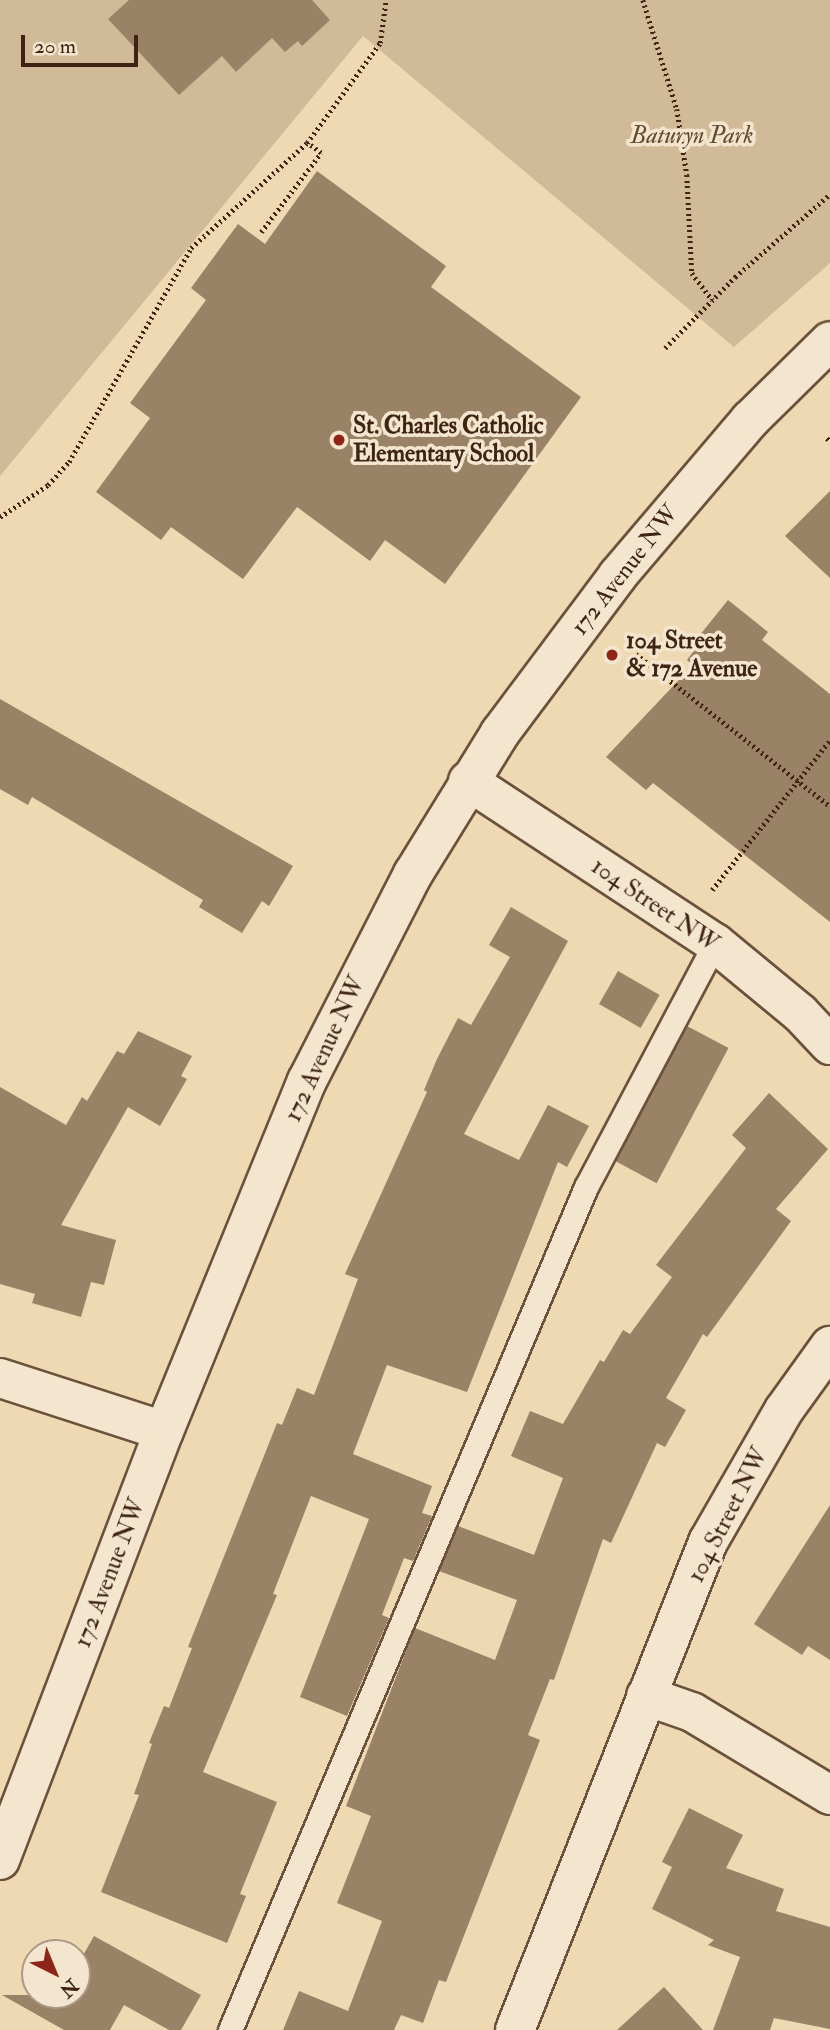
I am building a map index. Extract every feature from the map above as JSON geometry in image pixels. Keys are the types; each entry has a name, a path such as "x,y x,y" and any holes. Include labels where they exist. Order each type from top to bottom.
{"street":[{"name":"172 Avenue NW","path":"0,1860 164,1431 329,1031 468,781 618,575 682,496 830,341"},
{"name":"104 Street NW","path":"468,781 715,943 800,1013 830,1045"},
{"name":"104 Street NW","path":"515,2030 708,1542 783,1410 830,1346"},
{"path":"0,1378 164,1431"},
{"path":"646,1696 692,1712 830,1795"}],"lane":[{"path":"230,2030 586,1187 715,943"}],"path":[{"path":"0,517 48,485 69,462 191,248 307,143 380,43 386,0"},
{"path":"643,0 677,109 687,175 692,273 712,300"},
{"path":"261,232 321,153 307,143"},
{"path":"665,348 712,300 830,194"},
{"path":"636,654 830,806"},
{"path":"712,890 830,740"}],"green space":[{"name":"Baturyn Park","path":"0,0 830,0 830,263 734,347 363,36 0,476"}],"building":[{"path":"129,0 312,0 330,20 302,46 298,41 285,52 272,38 236,72 222,56 179,95 108,19"},
{"path":"317,171 446,266 431,287 581,397 445,584 385,540 370,561 297,507 243,579 171,527 161,540 96,492 150,418 130,403 206,300 191,288 238,224 265,244"},
{"path":"830,491 830,578 785,536"},
{"path":"728,600 768,632 762,640 830,694 830,922 653,783 646,790 606,757 693,665 687,660 699,644 695,641"},
{"path":"0,699 293,866 269,906 262,901 242,933 199,907 203,900 32,797 28,805 0,789"},
{"path":"511,907 568,941 464,1134 519,1160 548,1105 589,1126 567,1167 558,1162 467,1392 387,1365 353,1454 432,1486 422,1513 432,1516 413,1561 404,1558 382,1615 389,1618 347,1716 300,1697 369,1519 311,1496 273,1594 277,1595 203,1772 277,1802 240,1894 246,1896 227,1943 101,1892 139,1795 134,1794 152,1744 149,1743 164,1706 169,1708 192,1648 188,1647 277,1423 282,1425 297,1388 314,1395 358,1279 345,1274 427,1092 424,1090 437,1059 458,1018 471,1025 510,957 489,945"},
{"path":"618,971 660,995 641,1028 599,1004"},
{"path":"687,1026 728,1048 657,1183 615,1161"},
{"path":"138,1031 192,1056 181,1076 187,1079 160,1126 128,1107 61,1225 116,1240 104,1285 91,1282 81,1317 32,1303 35,1294 0,1284 0,1087 66,1125 82,1097 87,1101 117,1051 124,1054"},
{"path":"769,1093 828,1149 776,1209 791,1221 707,1337 703,1334 666,1398 686,1410 665,1447 657,1443 611,1543 603,1539 554,1680 550,1679 528,1735 540,1740 446,1982 439,1980 423,2023 401,2015 394,2030 283,2030 299,1991 348,2011 382,1921 337,1903 371,1816 346,1806 415,1628 495,1660 517,1600 439,1571 458,1526 534,1555 563,1478 511,1456 530,1411 563,1424 600,1360 604,1362 623,1330 630,1334 672,1277 656,1265 746,1148 732,1135"},
{"path":"830,1505 830,1660 808,1646 802,1655 754,1624"},
{"path":"689,1808 743,1835 726,1868 784,1889 776,1911 830,1927 830,2029 774,2018 770,2030 713,2030 740,1957 708,1945 714,1940 652,1909 672,1867 662,1862"},
{"path":"94,1936 201,1995 181,2030 169,2030 124,2005 110,2030 64,2030 27,2009 91,2009 91,1941"},
{"path":"664,1987 703,2030 617,2030"},
{"path":"2,1995 21,1995 21,2006"}],"place":[{"name":"St. Charles Catholic Elementary School","path":"339,440"},
{"name":"104 Street & 172 Avenue","path":"612,655"}]}
